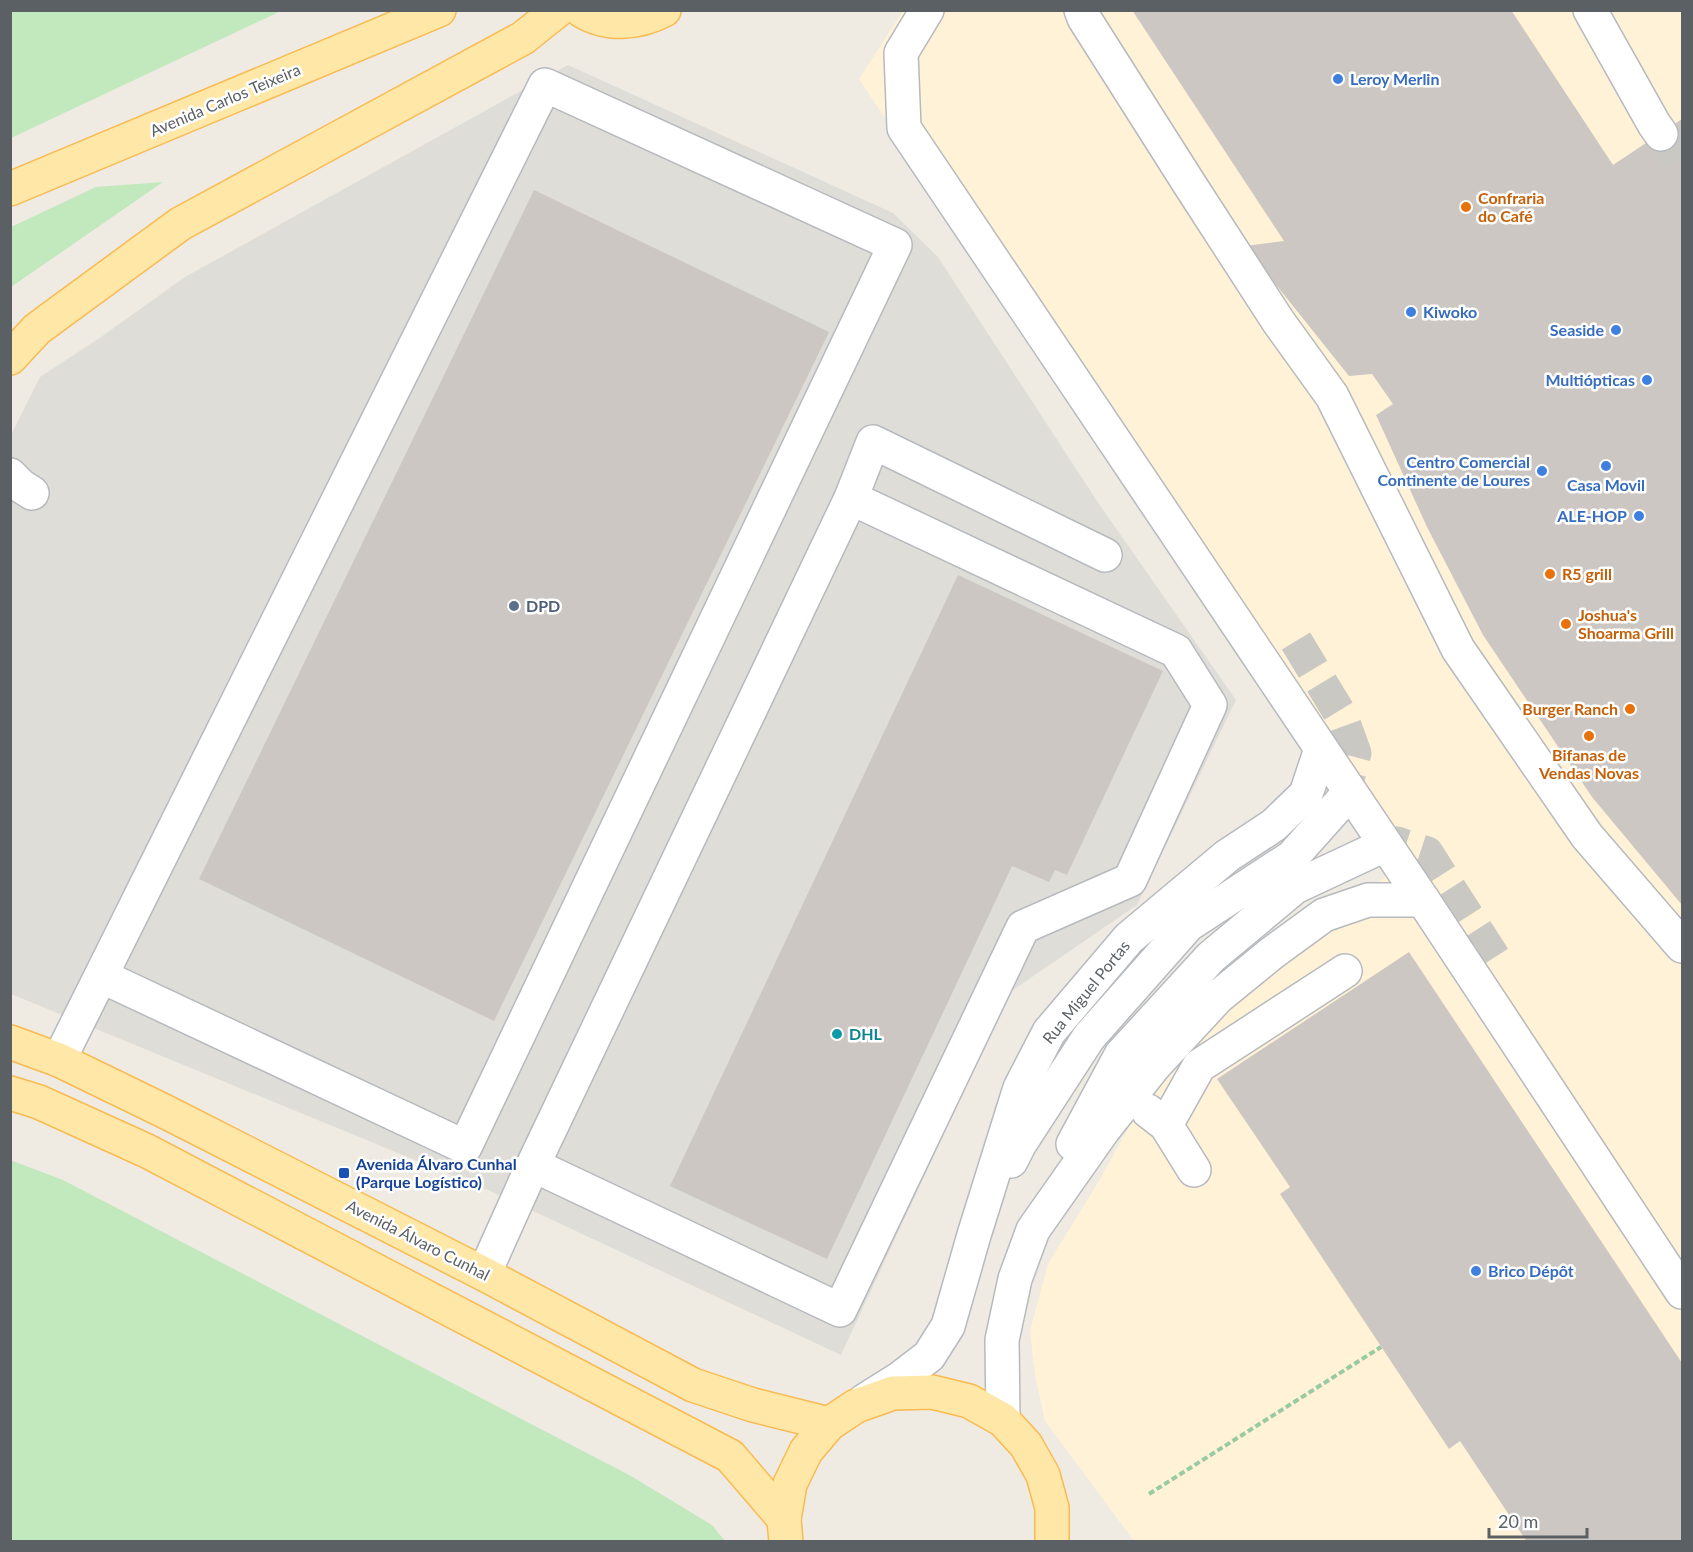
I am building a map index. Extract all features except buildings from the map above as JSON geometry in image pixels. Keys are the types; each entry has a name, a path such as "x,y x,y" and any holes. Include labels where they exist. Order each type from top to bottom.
{"main road":[{"name":"Avenida Carlos Teixeira","path":"10,189 440,10"},
{"path":"10,358 37,329 180,224 523,38 558,10"},
{"path":"581,10 590,16 614,21 639,20 664,10"},
{"name":"Avenida Álvaro Cunhal","path":"10,1042 59,1060 166,1112 484,1274 693,1385 753,1405 829,1424"},
{"path":"10,1093 39,1102 147,1151 730,1456 785,1530"},
{"path":"785,1530 790,1484 806,1451 829,1424 856,1406 892,1393 932,1392 969,1401 1003,1420 1026,1445 1043,1475 1052,1508 1052,1542"}],"lane":[{"path":"927,10 901,53 904,128 1423,900 1683,1292"},
{"path":"1080,10 1278,321 1332,396 1458,649 1587,836 1683,946"},
{"path":"1590,10 1661,134"},
{"path":"59,1060 545,85 896,245 465,1147 101,976"},
{"path":"484,1274 533,1165 851,498 873,442 1105,555"},
{"path":"533,1165 840,1310 1023,927 1130,880 1210,705 1176,651 851,498"},
{"name":"Rua Miguel Portas","path":"856,1406 899,1379 929,1356 948,1326 1020,1088 1048,1032 1130,938 1227,856 1274,825 1306,794 1321,748"},
{"path":"974,1235 1019,1145 1089,1037 1188,925 1292,857 1342,801"},
{"path":"1003,1420 1002,1340 1016,1279 1033,1230 1071,1147 1121,1055 1211,957 1295,887 1374,850"},
{"path":"1033,1230 1104,1129 1154,1066 1218,997 1324,915 1368,900 1423,900"},
{"path":"1166,1125 1199,1066 1345,971"},
{"path":"1130,1097 1166,1125 1194,1170"}],"path":[{"path":"1149,1494 1381,1347"}],"shaded area":[{"path":"903,11 1682,11 1682,1541 1134,1541 1045,1421 1035,1375 1030,1331 1048,1264 1099,1181 1139,1109 1221,1011 1390,873 859,79"},
{"path":"568,65 893,213 938,257 1099,504 1236,700 1137,905 1010,992 841,1355 488,1190 11,994 10,437 40,377 185,277"}],"green space":[{"path":"11,10 281,10 281,11 11,138"},
{"path":"163,182 11,287 11,227 96,187"},
{"path":"10,1160 63,1180 631,1476 712,1525 725,1541 11,1541"}],"tunnel":[{"path":"1661,134 1682,164"},
{"path":"1296,641 1342,717 1355,753 1342,801"},
{"path":"1374,850 1397,843 1427,853 1497,962"}],"place":[{"name":"Leroy Merlin","path":"1338,79"},
{"name":"Confraria do Café","path":"1466,207"},
{"name":"Kiwoko","path":"1411,312"},
{"name":"Seaside","path":"1616,330"},
{"name":"Multiópticas","path":"1647,380"},
{"name":"Casa Movil","path":"1606,466"},
{"name":"Centro Comercial Continente de Loures","path":"1542,471"},
{"name":"ALE-HOP","path":"1639,516"},
{"name":"R5 grill","path":"1550,574"},
{"name":"DPD","path":"514,606"},
{"name":"Joshua's Shoarma Grill","path":"1566,624"},
{"name":"Burger Ranch","path":"1630,709"},
{"name":"Bifanas de Vendas Novas","path":"1589,736"},
{"name":"DHL","path":"837,1034"},
{"name":"Avenida Álvaro Cunhal (Parque Logístico)","path":"344,1173"},
{"name":"Brico Dépôt","path":"1476,1271"}]}
